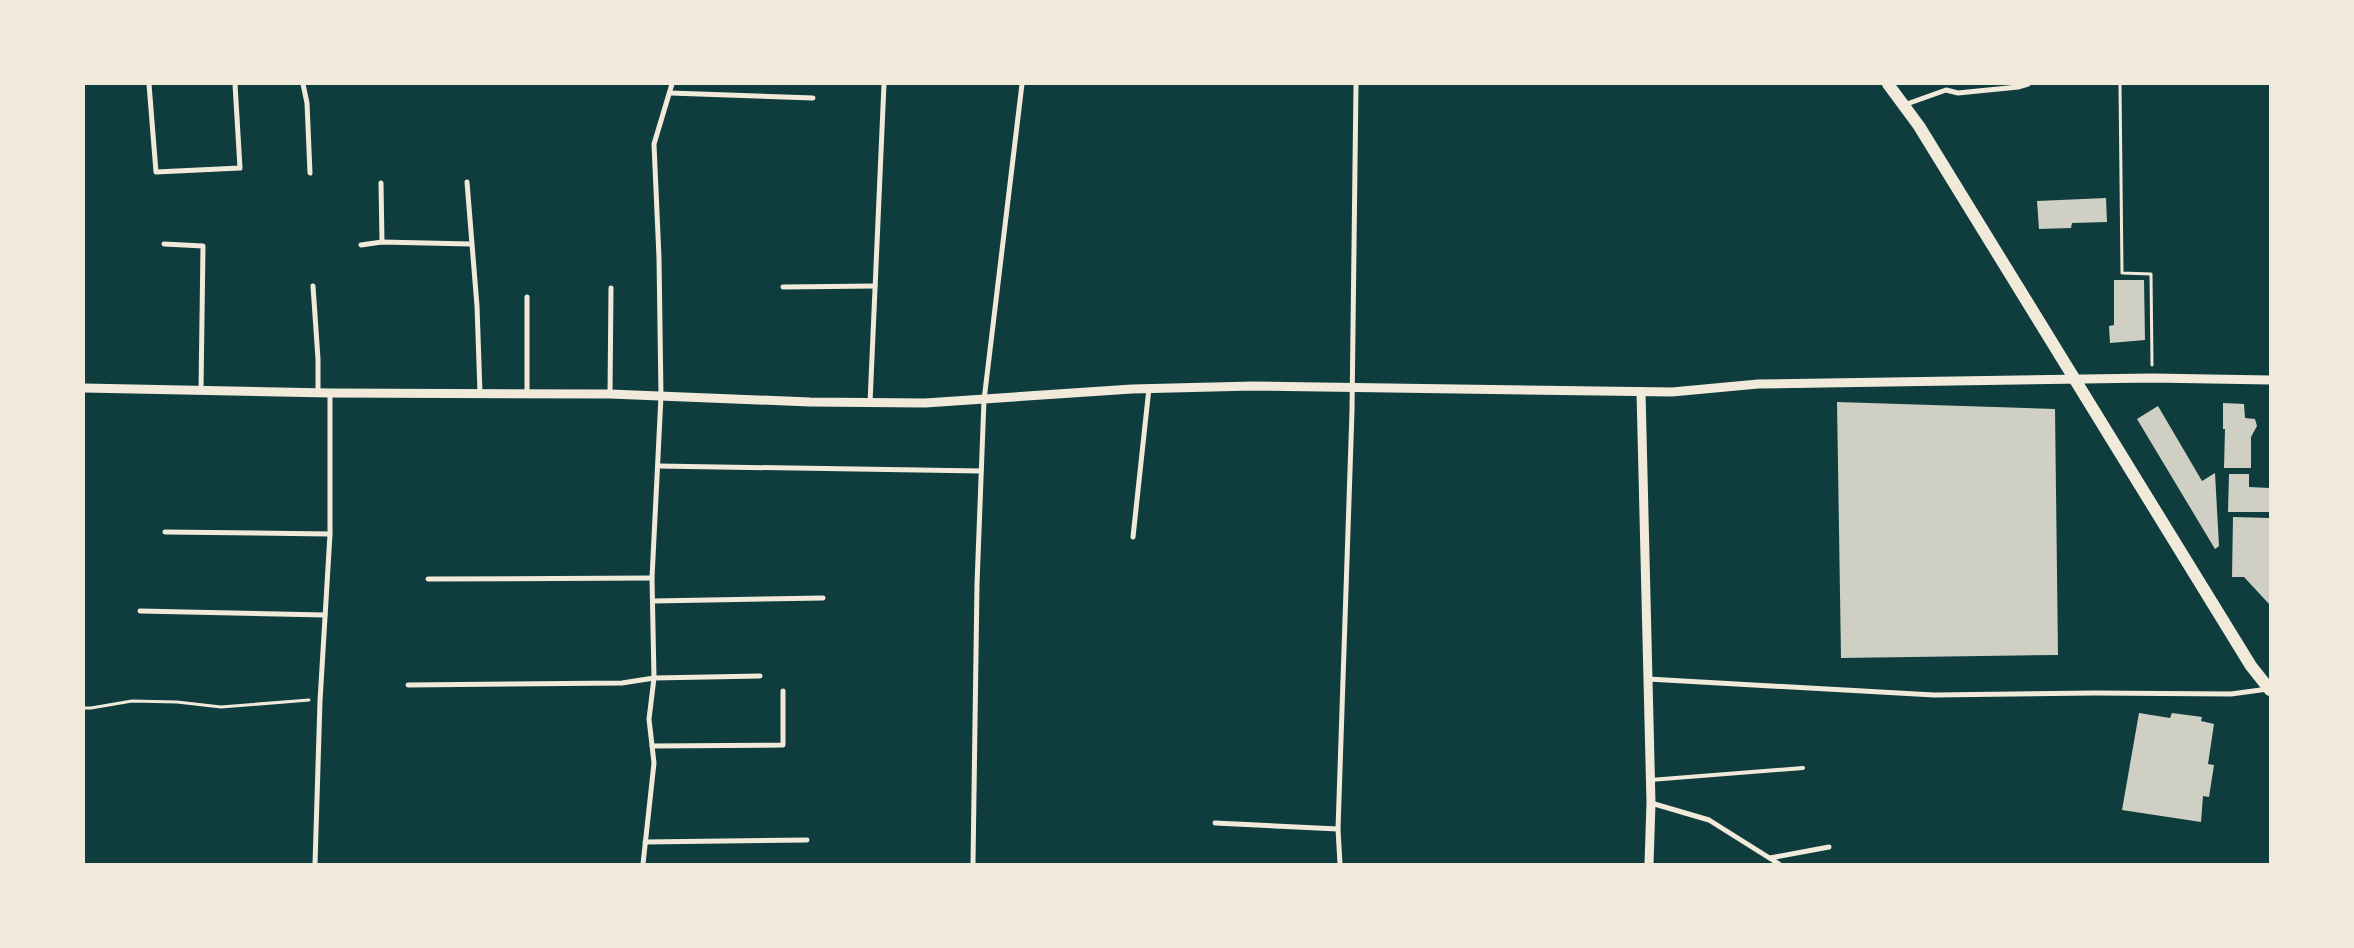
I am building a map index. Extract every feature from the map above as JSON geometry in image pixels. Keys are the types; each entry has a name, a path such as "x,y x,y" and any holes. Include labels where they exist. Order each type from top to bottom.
{"main road":[{"path":"1888,84 1904,105 2077,381 2100,422 2251,666 2270,689"}],"street":[{"path":"149,84 156,172 240,168 235,84"},
{"path":"303,84 307,103 310,173"},
{"path":"643,864 654,763 649,719 654,678 652,578 661,396 659,258 654,144 672,84"},
{"path":"870,403 884,84"},
{"path":"973,864 977,584 984,400 1022,84"},
{"path":"1340,864 1338,829 1351,386 1356,84"},
{"path":"1946,90 1948,84"},
{"path":"1904,105 1946,90 1958,93 1997,86 2028,84"},
{"path":"670,93 813,98"},
{"path":"467,182 470,244 477,306 480,394"},
{"path":"381,183 382,242"},
{"path":"361,245 382,242 470,244"},
{"path":"164,244 203,246 201,389"},
{"path":"313,286 318,359 318,393"},
{"path":"782,287 875,286"},
{"path":"610,394 611,288"},
{"path":"527,297 527,394"},
{"path":"84,388 318,393 610,394 870,403 925,403 1148,388 1351,386 1672,392 1758,384 2077,381 2152,378 2270,380"},
{"path":"1133,537 1148,388"},
{"path":"1641,392 1651,803 1649,864"},
{"path":"315,864 320,701 330,534 330,393"},
{"path":"658,466 981,471"},
{"path":"165,532 330,534"},
{"path":"428,579 652,578"},
{"path":"653,601 823,598"},
{"path":"140,611 325,616"},
{"path":"408,685 622,683 654,678 760,676"},
{"path":"1647,679 1934,696 2095,693 2231,694 2270,689"},
{"path":"652,746 783,745 783,691"},
{"path":"1651,803 1709,820 1779,864"},
{"path":"1215,823 1338,829"},
{"path":"645,842 807,840"},
{"path":"1770,858 1829,847"}],"lane":[{"path":"1650,780 1803,768"}],"path":[{"path":"2120,84 2122,273 2150,274 2152,378"},
{"path":"84,708 132,701 176,702 221,707 320,701"}],"building":[{"path":"2106,198 2107,222 2072,223 2071,228 2039,229 2037,201"},
{"path":"2114,280 2144,280 2145,340 2110,343 2109,326 2114,325"},
{"path":"1837,402 2055,409 2058,655 1841,658"},
{"path":"2223,403 2244,404 2245,418 2255,419 2257,426 2251,437 2251,468 2224,468 2225,429 2223,429"},
{"path":"2158,406 2202,481 2215,473 2219,546 2215,549 2137,419"},
{"path":"2229,474 2249,474 2249,487 2270,488 2270,512 2228,512"},
{"path":"2233,517 2270,518 2270,605 2244,577 2232,577"},
{"path":"2139,713 2170,718 2172,713 2202,717 2201,721 2214,724 2208,764 2214,765 2209,797 2203,796 2201,822 2122,810"}]}
